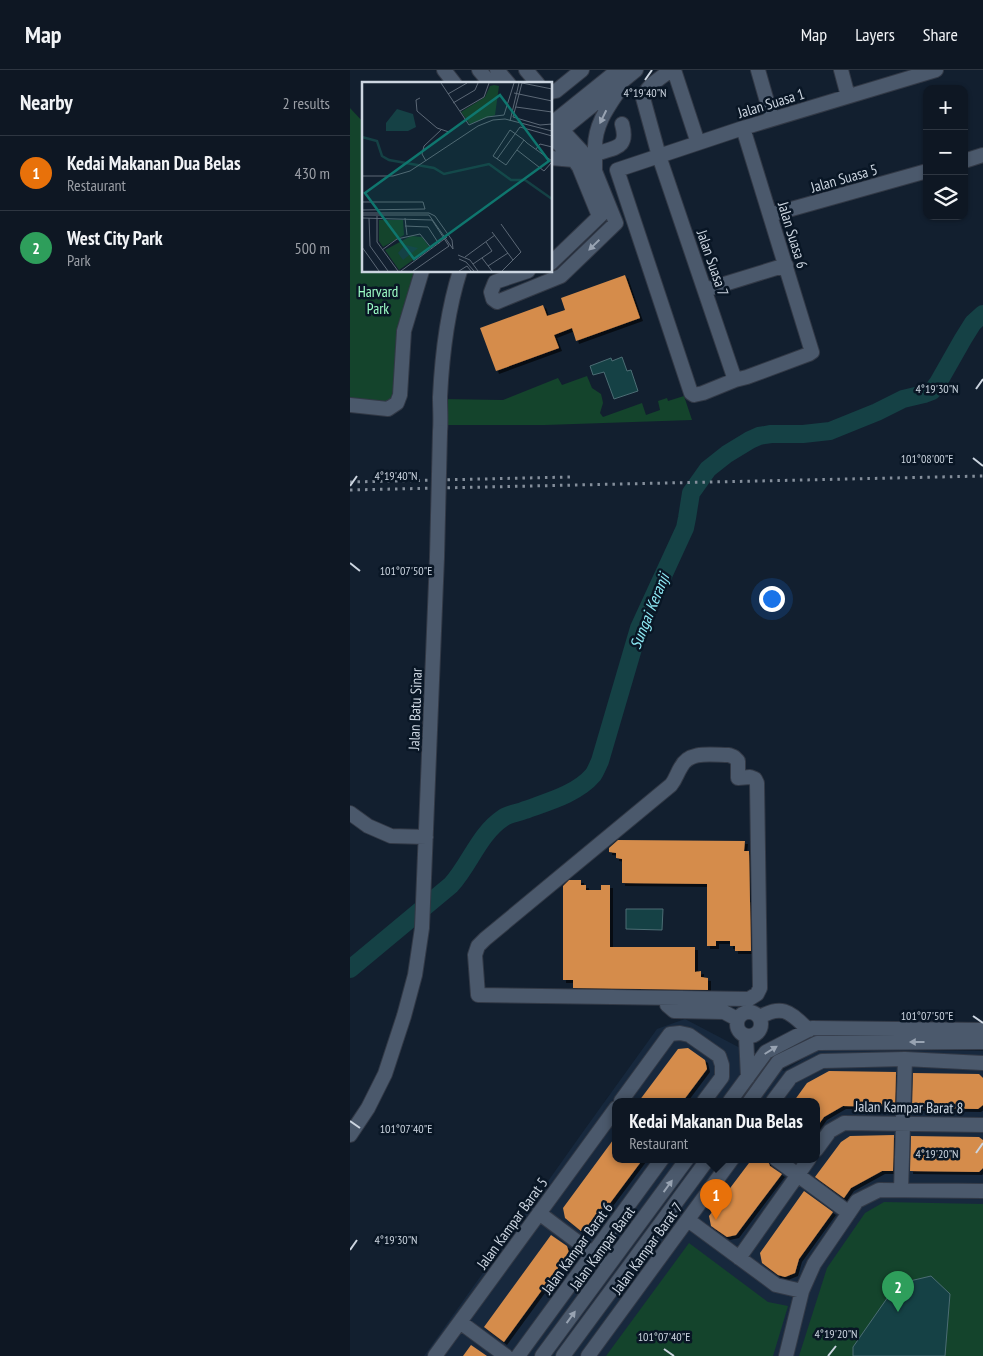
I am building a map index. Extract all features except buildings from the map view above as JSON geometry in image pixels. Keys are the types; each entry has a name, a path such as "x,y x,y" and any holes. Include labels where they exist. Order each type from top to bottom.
{"street":[{"path":"444,70 453,82"},
{"path":"479,70 489,82"},
{"path":"497,70 507,82"},
{"path":"526,70 536,82"},
{"path":"552,92 556,91 582,70"},
{"path":"672,70 698,143"},
{"name":"Jalan Suasa 7","path":"672,70 648,88 643,98 659,156 735,380"},
{"path":"758,70 772,119"},
{"path":"841,70 848,96"},
{"name":"Jalan Suasa 1","path":"735,380 703,393 694,395 691,393 617,170 914,73 936,70"},
{"path":"553,133 573,106 628,72"},
{"path":"553,133 628,72"},
{"path":"604,211 595,171 597,130 603,115 628,72"},
{"path":"552,108 573,106"},
{"path":"596,154 618,147 623,142 625,135 622,124"},
{"name":"Jalan Suasa 6","path":"735,380 812,352 743,128"},
{"path":"525,272 495,282 491,292 493,299 497,302 561,276 616,223 604,211 574,160 553,133"},
{"path":"553,133 587,157 595,171"},
{"path":"968,160 983,155"},
{"path":"552,158 574,160"},
{"name":"Jalan Suasa 5","path":"770,215 923,172"},
{"path":"552,262 604,211"},
{"path":"705,290 786,265"},
{"path":"350,405 388,410 397,403 400,395 404,330 422,272"},
{"name":"Jalan Batu Sinar","path":"350,1136 368,1108 385,1074 415,975 422,928 437,557 440,399 447,324 460,272"},
{"path":"729,755 738,761 738,778 750,777 755,779 757,783 760,988 758,994 749,999 667,998 478,995 475,955 478,946 485,939 671,785 676,780 686,758 693,756 729,755"},
{"path":"350,813 368,826 391,836 426,837"},
{"path":"667,998 667,1005 674,1010 724,1012 737,1019"},
{"path":"760,1017 777,1010 784,1011 809,1030"},
{"path":"754,1012 760,1017 762,1025 758,1033 746,1036 737,1028 737,1019 742,1013 754,1012"},
{"path":"732,1098 766,1052 812,1028 952,1036 983,1042"},
{"path":"752,1098 778,1062 816,1043 952,1036 983,1030"},
{"path":"623,1098 670,1034 680,1033 689,1035 719,1056 722,1065 722,1077 706,1098"},
{"path":"746,1036 748,1077"},
{"path":"901,1190 905,1059"},
{"path":"775,1098 791,1077 822,1061 905,1059 983,1063"},
{"name":"Jalan Kampar Barat 5","path":"435,1356 539,1214 612,1119"},
{"name":"Jalan Kampar Barat 8","path":"820,1145 830,1131 844,1122 983,1125"},
{"name":"Jalan Kampar Barat 6","path":"518,1356 658,1163"},
{"name":"Jalan Kampar Barat","path":"542,1356 685,1163"},
{"path":"564,1356 705,1163"},
{"name":"Jalan Kampar Barat 7","path":"588,1356 729,1163"},
{"path":"782,1163 849,1213"},
{"path":"739,1258 806,1163"},
{"path":"786,1356 802,1291 814,1264 857,1202 879,1190 983,1191"},
{"path":"539,1214 622,1275"},
{"path":"688,1220 776,1285 802,1291"},
{"path":"460,1322 506,1356"}],"shaded area":[{"path":"622,357 627,371 631,370 638,391 614,399 604,372 593,375 590,366 611,358 612,361"},
{"path":"626,909 663,909 662,930 626,929"},
{"path":"685,1019 784,1071 818,1050 983,1051 983,1356 424,1356 657,1029"},
{"path":"931,1276 950,1294 945,1356 853,1356 853,1347 897,1284"}],"green space":[{"name":"Harvard Park","path":"350,108 362,121 362,272 417,272 394,396 383,405 350,400"},
{"path":"587,376 592,388 601,394 603,403 600,413 603,417 642,403 646,415 660,410 658,401 667,398 668,401 684,396 692,420 545,425 440,425 440,399 503,400 558,378 562,385"},
{"path":"884,1202 983,1204 983,1356 799,1356 827,1268 865,1213"},
{"path":"689,1243 768,1302 788,1306 773,1356 606,1356"}],"waterway":[{"name":"Sungai Keranji","path":"350,969 451,885 487,832 503,818 570,792 593,775 600,761 639,628 685,528 691,493 708,469 727,454 759,436 830,431 903,399 932,391 973,323 983,314"}],"railway":[{"path":"350,490 983,476"},
{"path":"350,482 570,477"}],"place":[{"name":"Kedai Makanan Dua Belas","path":"716,1220"},
{"name":"West City Park","path":"898,1312"}]}
